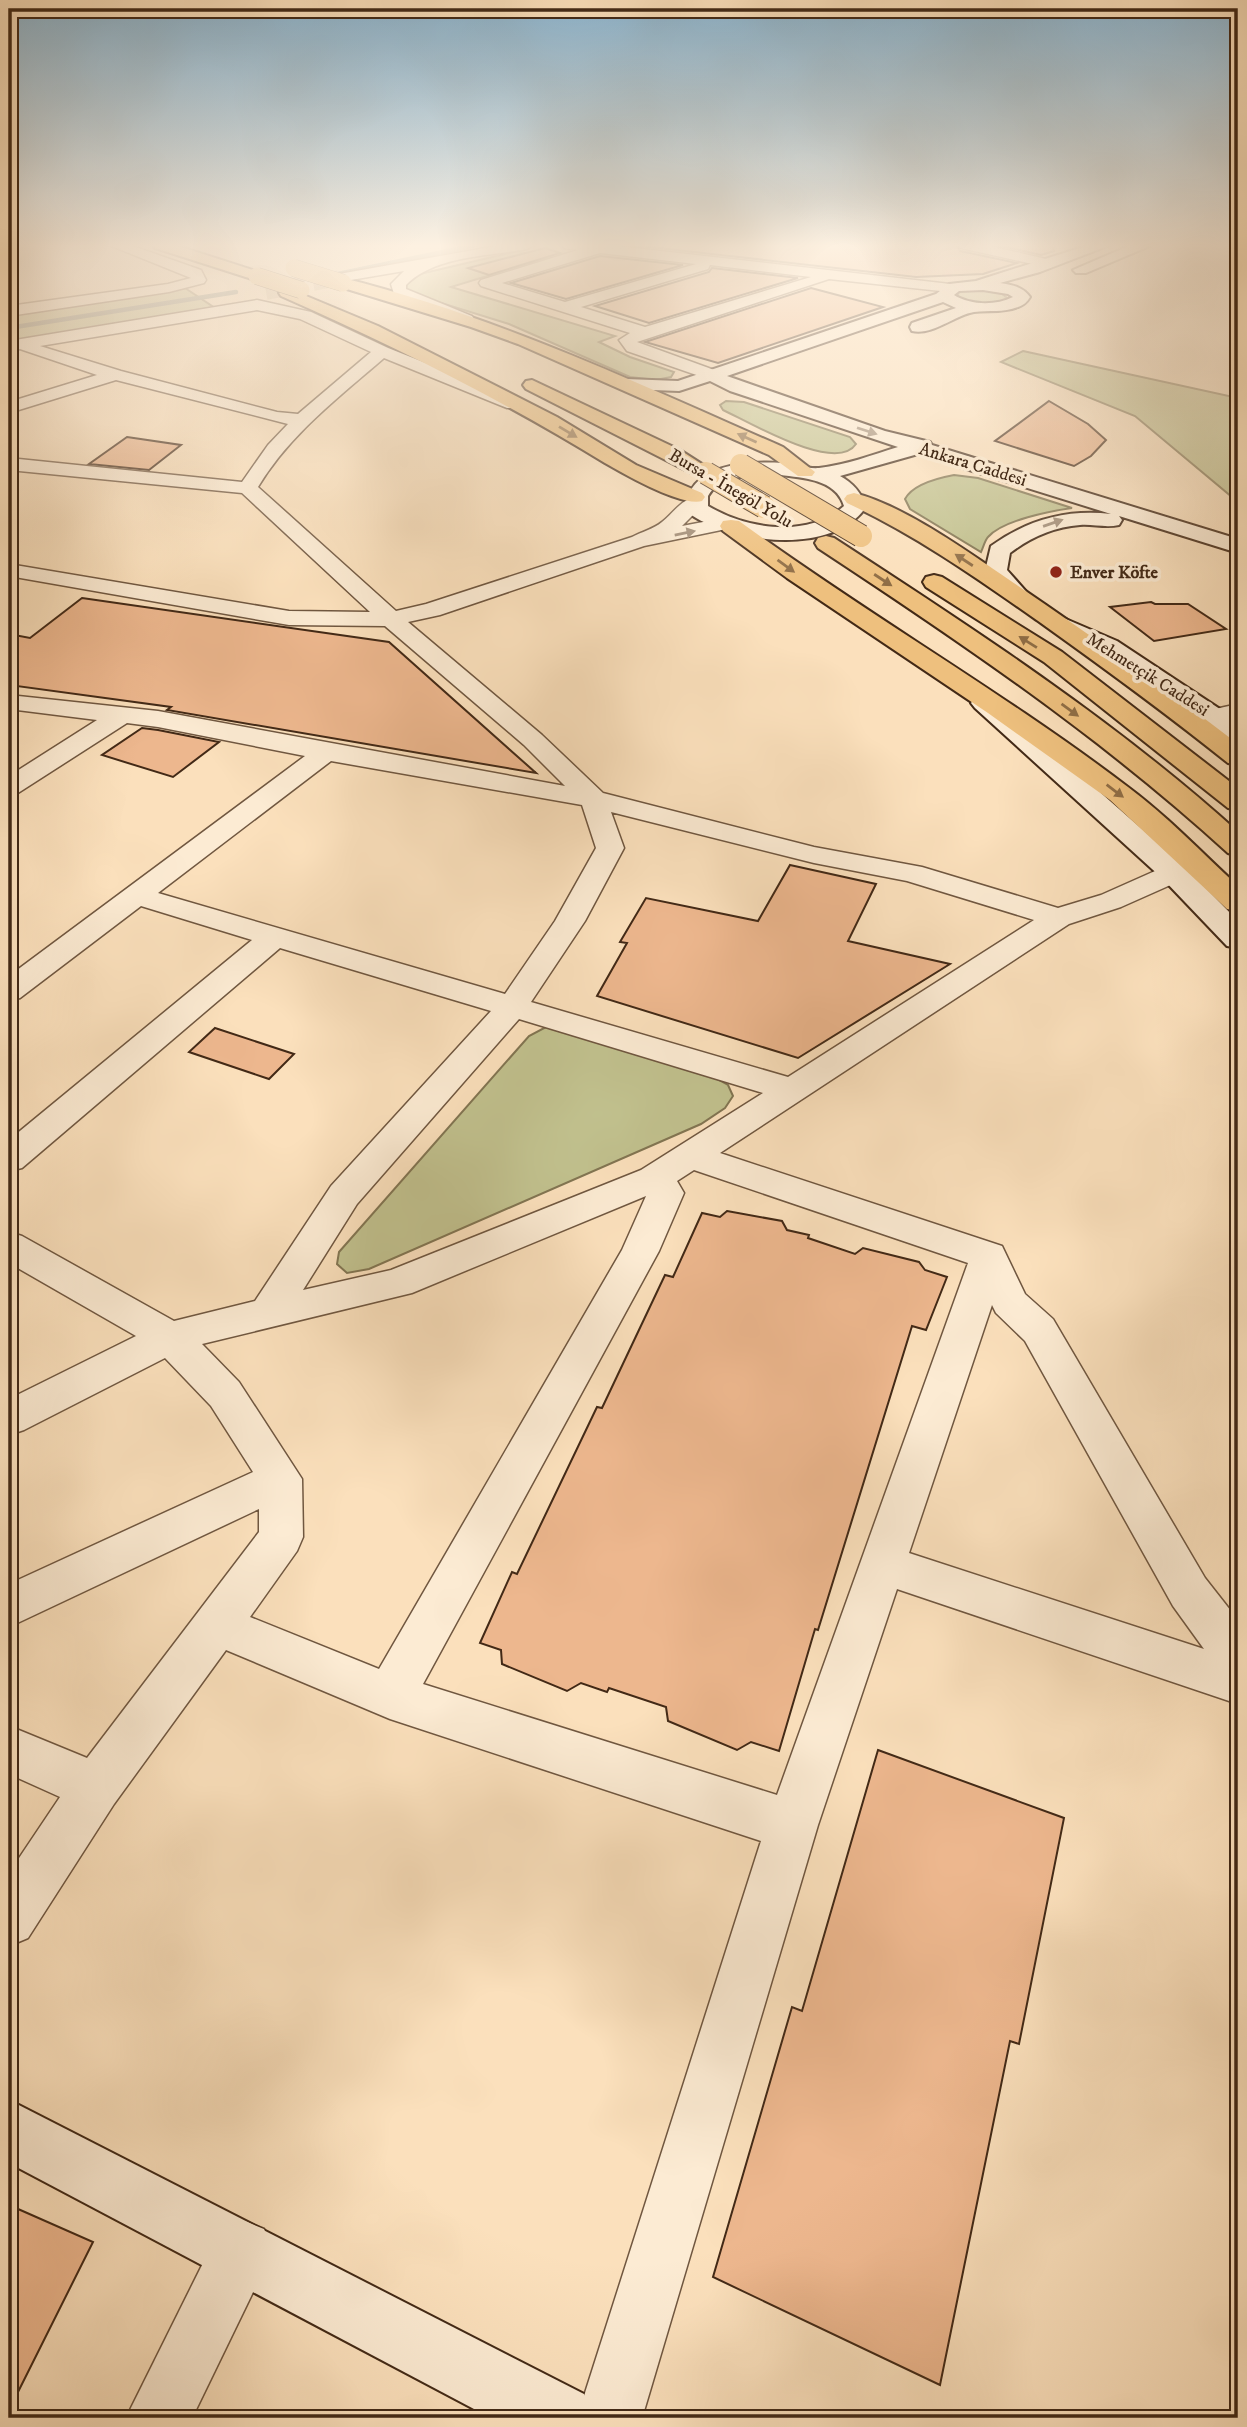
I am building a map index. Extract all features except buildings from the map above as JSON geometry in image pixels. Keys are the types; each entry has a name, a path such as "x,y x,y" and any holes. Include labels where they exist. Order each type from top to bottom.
{"highway":[{"path":"428,358 532,411 629,469 695,499"},
{"path":"525,358 607,396"},
{"path":"566,358 625,384 715,391 776,451 810,474"},
{"name":"Bursa - İnegöl Yolu","path":"514,376 706,473 826,543 980,644 1139,760 1238,847"},
{"name":"Bursa - İnegöl Yolu","path":"735,462 884,551"},
{"path":"854,498 880,510 964,559 1177,709 1238,757"},
{"path":"727,525 962,683 1120,794 1238,902"},
{"path":"918,572 1053,657 1238,802"}],"main road":[{"path":"625,384 679,386 715,391 792,358"},
{"name":"Ankara Caddesi","path":"715,391 764,378 1235,541"},
{"name":"Ankara Caddesi","path":"715,391 1235,541"},
{"path":"810,474 862,465 941,439"},
{"path":"928,467 976,450"},
{"path":"767,470 810,474 844,486 854,498 855,507 848,516 832,525 810,530 756,531 710,519 697,509 695,499 698,488 711,479 730,473 767,470"},
{"path":"854,498 877,486"},
{"path":"1019,597 996,571 999,551 1011,540 1061,519 1089,517 1235,541"},
{"name":"Mehmetçik Caddesi","path":"1054,621 1108,646 1227,714 1238,733"},
{"path":"962,683 1174,873 1238,939"},
{"path":"9,2130 560,2418"}],"street":[{"path":"59,358 277,418 303,420"},
{"path":"248,488 262,461 303,420 374,358"},
{"path":"400,358 532,411"},
{"path":"652,358 715,391"},
{"path":"9,408 115,375"},
{"path":"9,464 248,488 391,619 533,740 593,799 610,848 570,921 511,1008 344,1195 268,1313"},
{"path":"9,570 289,618 391,619 432,611 639,541 668,528 695,499"},
{"path":"639,541 727,525"},
{"path":"9,702 159,719 326,752 593,799 814,855 912,873 1058,918"},
{"path":"9,786 122,715"},
{"path":"9,991 326,752"},
{"path":"9,1418 170,1336 398,1283 654,1179 1058,918 1111,901 1174,873"},
{"path":"135,895 793,1090"},
{"path":"9,1159 274,937"},
{"path":"691,1156 989,1256 1010,1303 1039,1330 1189,1592 1238,1656"},
{"path":"390,1696 640,1251 666,1194 654,1179"},
{"path":"9,1246 170,1336 225,1394 281,1479 281,1537 96,1787 9,1919"},
{"path":"610,2418 792,1825 989,1256"},
{"path":"9,1606 281,1479"},
{"path":"882,1564 1238,1682"},
{"path":"217,1625 390,1696 792,1825"},
{"path":"9,1750 96,1787"},
{"path":"158,2418 242,2251"}],"green space":[{"path":"587,358 634,358 674,372 671,377 656,380 630,377"},
{"path":"1008,358 1056,358 1238,398 1238,502 1135,416 1001,362"},
{"path":"726,401 744,402 850,437 856,444 846,452 812,450 771,434 723,410 720,405"},
{"path":"954,475 978,478 1072,508 1028,517 1004,526 988,537 981,552 910,509 905,499 920,486"},
{"path":"565,1026 710,1075 728,1085 733,1096 725,1108 701,1124 369,1269 347,1273 337,1264 339,1252 529,1036 546,1027"}],"place":[{"name":"Enver Köfte","path":"1056,572"}]}
